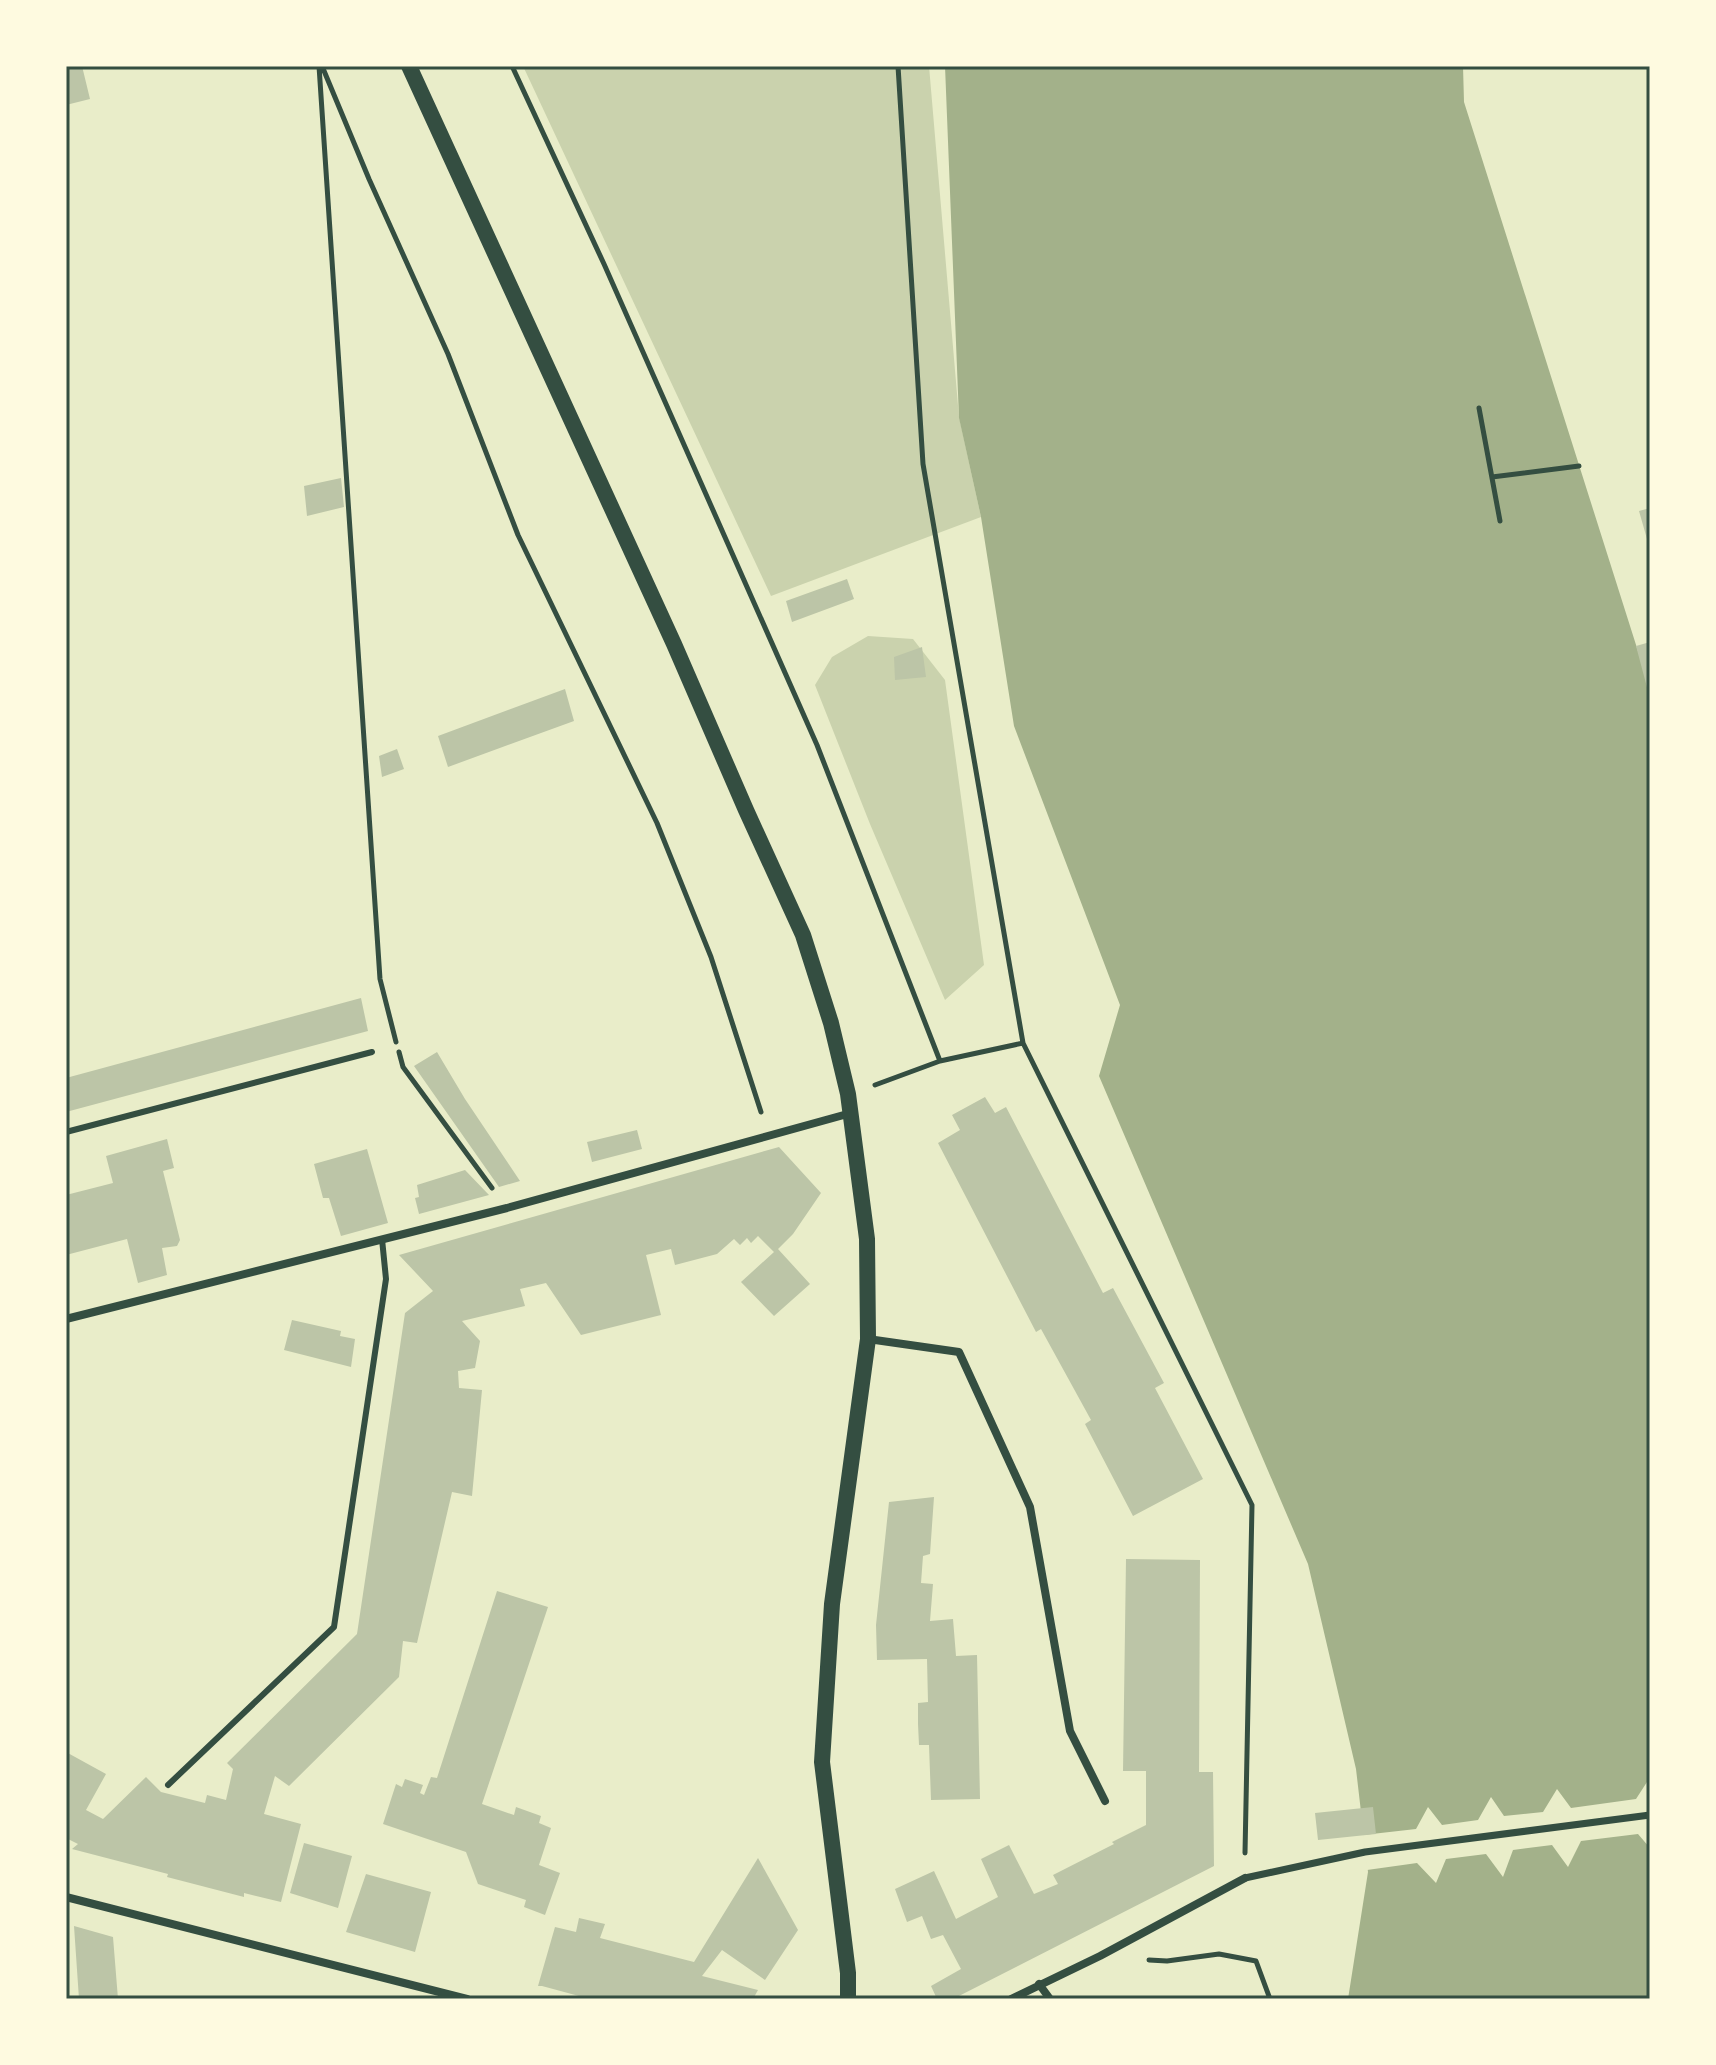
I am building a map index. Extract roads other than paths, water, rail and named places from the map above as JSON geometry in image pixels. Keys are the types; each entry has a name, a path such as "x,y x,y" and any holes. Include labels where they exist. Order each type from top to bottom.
{"main road":[{"path":"409,66 674,644 803,935 831,1023 848,1094 867,1239 868,1339 832,1604 822,1762 848,1973 848,1999"},
{"path":"848,1973 857,1999"}],"street":[{"path":"66,1319 507,1208 852,1113"},
{"path":"868,1339 959,1352 1030,1507 1070,1731 1105,1801"},
{"path":"1011,1999 1100,1956 1245,1878 1365,1852 1650,1815"},
{"path":"66,1897 467,1999"},
{"path":"1039,1984 1050,1999"}],"lane":[{"path":"66,1132 372,1052"},
{"path":"168,1785 334,1627 386,1279 382,1239"}]}
